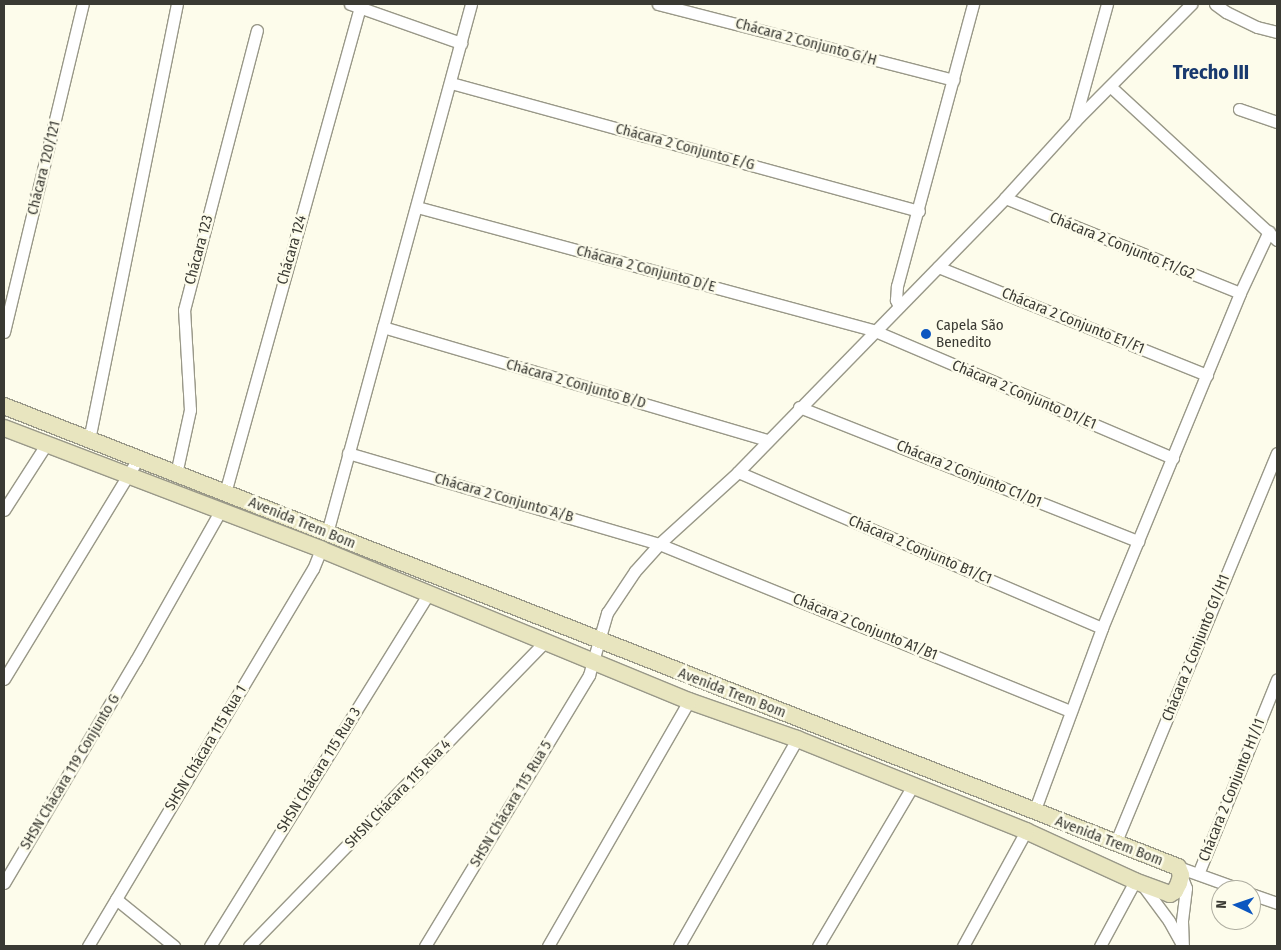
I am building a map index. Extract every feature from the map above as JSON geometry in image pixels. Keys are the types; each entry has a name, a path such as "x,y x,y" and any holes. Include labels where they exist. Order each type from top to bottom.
{"street":[{"name":"Chácara 120/121","path":"4,332 83,4"},
{"path":"89,440 177,4"},
{"path":"327,533 472,4"},
{"name":"Chácara 2 Conjunto G/H","path":"658,4 953,80"},
{"path":"899,306 896,300 897,286 973,4"},
{"path":"1075,121 1107,4"},
{"path":"593,661 607,613 620,590 659,544 738,472 799,407 1005,198 1075,121 1111,87 1191,4"},
{"path":"1215,4 1226,12 1257,27 1277,32"},
{"path":"355,5 461,43"},
{"name":"Chácara 124","path":"225,493 355,5"},
{"name":"Chácara 123","path":"176,474 190,410 184,310 257,30"},
{"name":"Chácara 2 Conjunto E/G","path":"451,83 918,211"},
{"path":"1111,87 1202,173 1277,240"},
{"path":"1239,109 1277,122"},
{"name":"Chácara 2 Conjunto F1/G2","path":"1005,198 1240,293"},
{"name":"Chácara 2 Conjunto D/E","path":"417,207 875,331"},
{"path":"1034,812 1102,628 1240,293 1269,231"},
{"name":"Chácara 2 Conjunto E1/F1","path":"938,267 1207,375"},
{"name":"Chácara 2 Conjunto B/D","path":"383,327 768,440"},
{"name":"Chácara 2 Conjunto D1/E1","path":"875,331 1173,458"},
{"name":"Avenida Trem Bom","path":"4,406 1116,844 1180,871 1175,891 1170,894 1138,882 1026,831 912,787 797,739 689,701 321,549 4,428"},
{"name":"Chácara 2 Conjunto C1/D1","path":"799,407 1138,541"},
{"path":"4,510 47,443"},
{"name":"Chácara 2 Conjunto A/B","path":"348,453 659,544"},
{"name":"Chácara 2 Conjunto G1/H1","path":"1116,844 1277,453"},
{"path":"4,679 138,459"},
{"name":"Chácara 2 Conjunto B1/C1","path":"738,472 1102,628"},
{"name":"SHSN Chácara 119 Conjunto G","path":"4,883 9,863 136,660 221,510"},
{"name":"Chácara 2 Conjunto A1/B1","path":"659,544 1070,711"},
{"name":"SHSN Chácara 115 Rua 1","path":"88,946 313,569 321,549"},
{"name":"SHSN Chácara 115 Rua 3","path":"210,946 429,593"},
{"name":"SHSN Chácara 115 Rua 4","path":"248,946 546,641"},
{"name":"SHSN Chácara 115 Rua 5","path":"426,946 589,675 593,661"},
{"name":"Chácara 2 Conjunto H1/I1","path":"1198,874 1277,679"},
{"path":"548,946 689,701"},
{"path":"679,946 797,739"},
{"path":"818,946 912,787"},
{"path":"963,946 1026,831"},
{"path":"1183,946 1182,921 1186,888 1180,871 1198,874 1214,880"},
{"path":"1100,946 1138,882 1169,921 1183,946"},
{"path":"1261,897 1275,902 1277,890"},
{"path":"116,899 174,946"}],"place":[{"name":"Capela São Benedito","path":"926,334"}],"district":[{"name":"Trecho III","path":"1211,72"}]}
